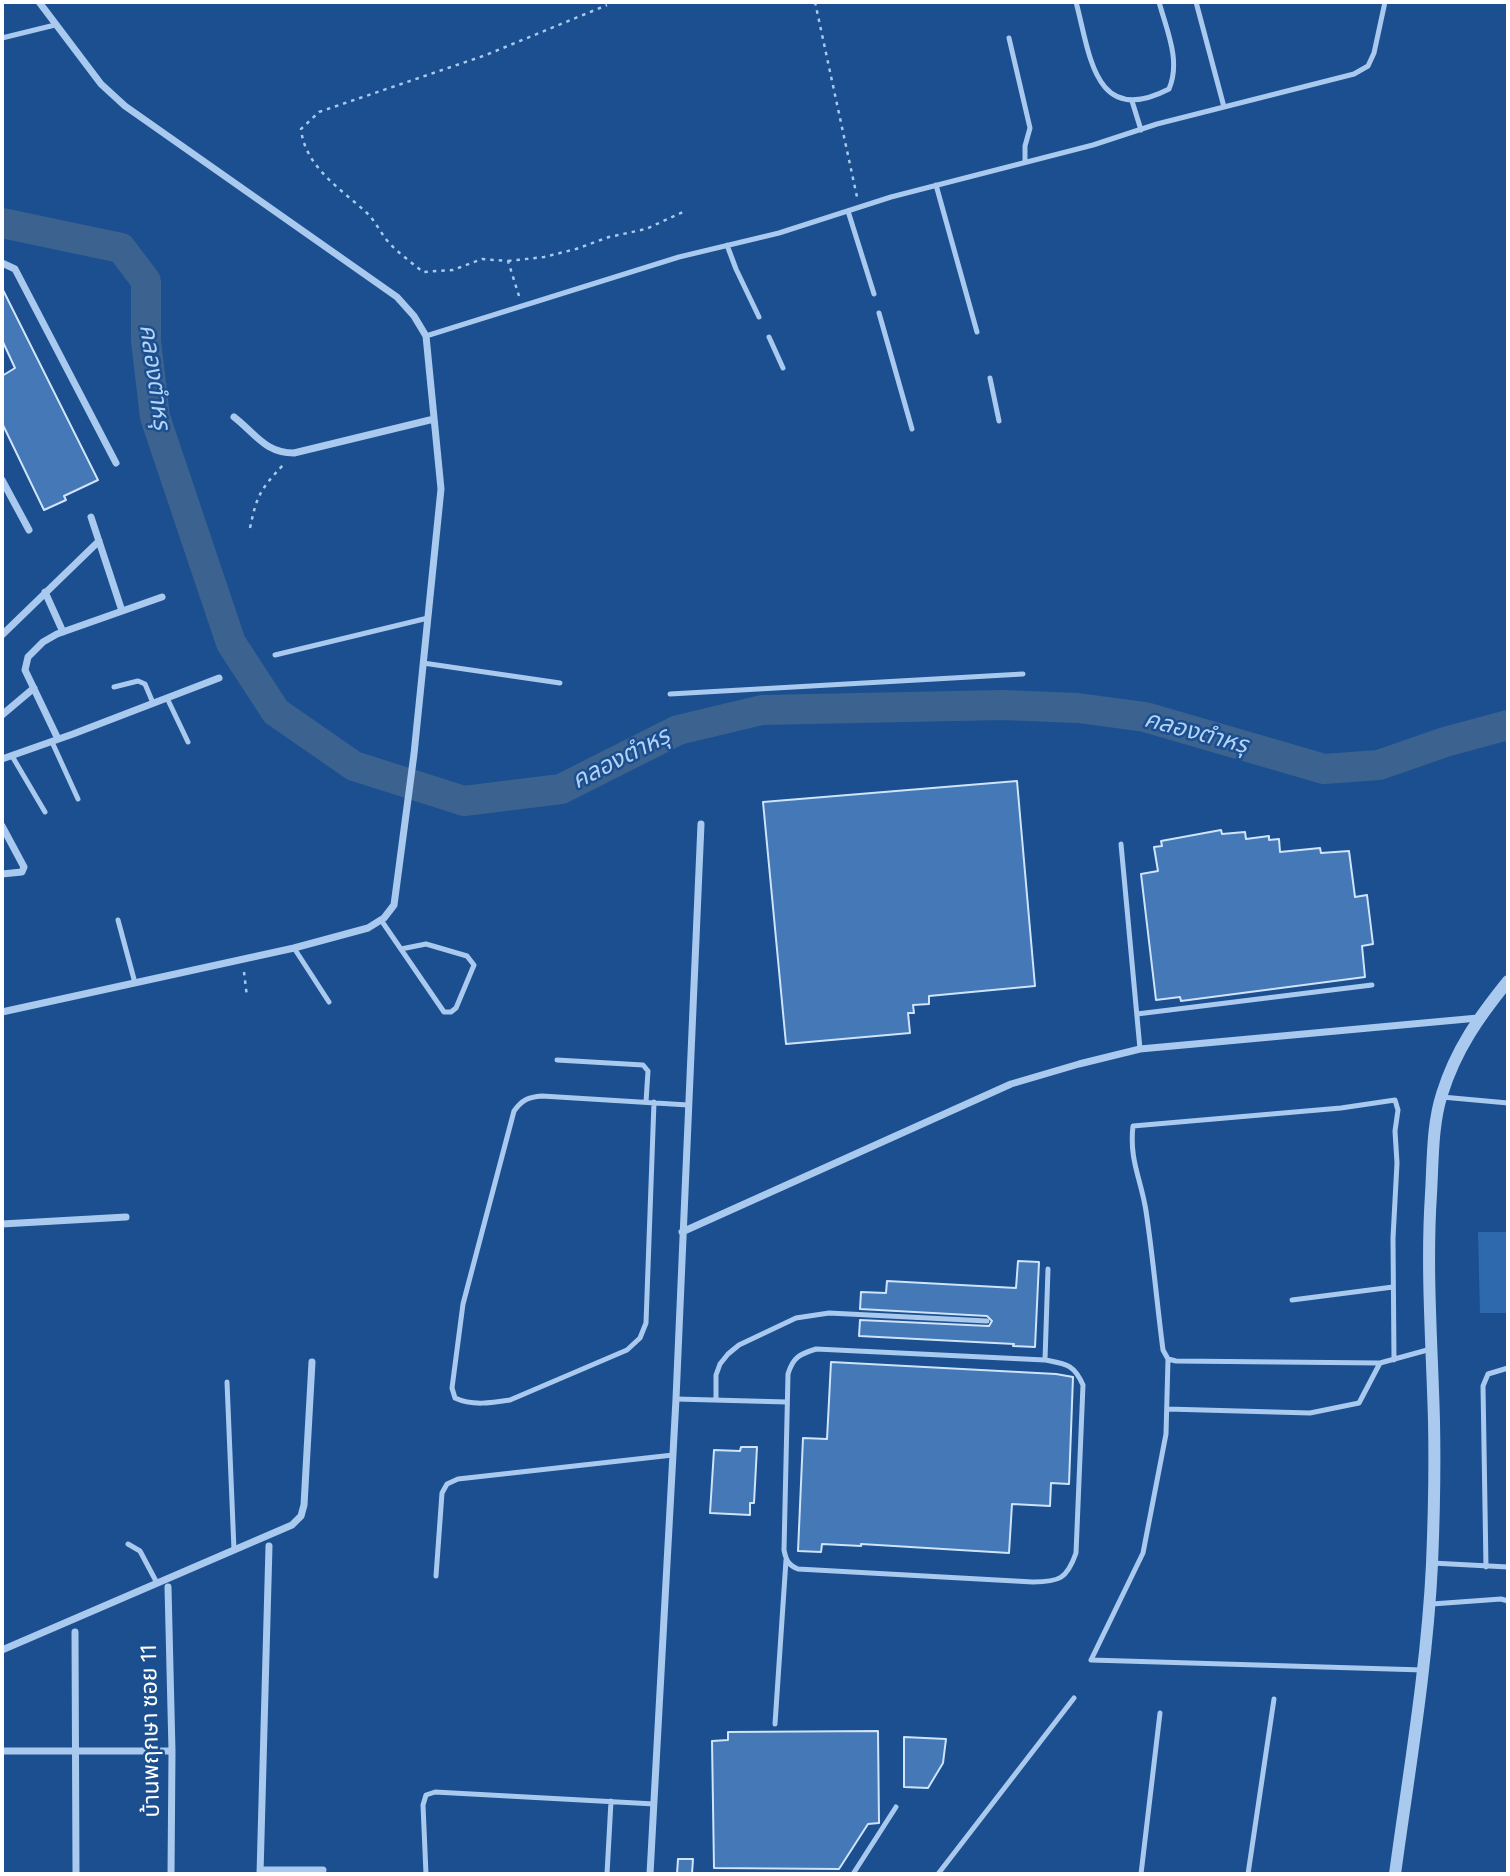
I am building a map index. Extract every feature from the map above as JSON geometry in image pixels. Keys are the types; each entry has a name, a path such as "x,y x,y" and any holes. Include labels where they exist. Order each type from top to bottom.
{"street":[{"path":"2,1012 243,960 368,928 381,920 394,905 408,808 441,489 426,336 414,316 397,297 125,106 101,84 39,2"},
{"path":"2,263 15,269 116,463"},
{"path":"234,417 279,453 294,453 434,419"},
{"path":"2,480 29,530"},
{"path":"90,517 122,611"},
{"path":"2,635 99,541"},
{"path":"45,593 63,632"},
{"path":"55,741 25,670 28,657 43,642 63,632 162,597"},
{"path":"2,758 55,741 219,678"},
{"path":"2,715 34,688"},
{"path":"650,1874 676,1399 701,824"},
{"path":"2,826 24,867 22,872 2,874"},
{"path":"1395,1874 1430,1605 1434,1423 1429,1217 1435,1136 1441,1097 1454,1060 1478,1018 1508,981"},
{"path":"682,1232 1011,1084 1079,1064 1140,1049 1478,1018"},
{"path":"2,1224 126,1217"},
{"path":"2,1650 292,1525 301,1516 304,1505 312,1362"},
{"path":"269,1546 260,1872 323,1870"},
{"name":"บ้านพฤกษา ซอย 11","path":"168,1587 172,1751 171,1874"},
{"path":"75,1632 78,1751 75,1874"},
{"path":"2,1751 172,1751"}],"lane":[{"path":"1076,2 1096,76 1117,98 1132,101 1158,95 1169,89 1173,79 1175,64 1159,2"},
{"path":"1196,2 1224,107"},
{"path":"426,336 679,257 779,233 936,185 1354,74 1368,66 1374,53 1385,2"},
{"path":"2,38 55,25"},
{"path":"1009,38 1030,128 1025,146 1025,162"},
{"path":"1132,101 1141,130"},
{"path":"936,185 977,332"},
{"path":"848,211 874,294"},
{"path":"727,245 759,317"},
{"path":"879,313 912,429"},
{"path":"769,337 783,368"},
{"path":"990,378 999,421"},
{"path":"275,655 428,618"},
{"path":"424,663 560,683"},
{"path":"670,694 1023,674"},
{"path":"114,687 138,681 145,684 153,703"},
{"path":"167,698 188,742"},
{"path":"55,741 78,799"},
{"path":"12,755 45,812"},
{"path":"1121,844 1140,1049"},
{"path":"118,920 135,983"},
{"path":"381,920 444,1012 451,1012 456,1008 474,965 472,960 467,956 426,944 401,949"},
{"path":"294,948 329,1002"},
{"path":"1137,1014 1372,985"},
{"path":"556,1060 643,1065 648,1071 646,1102"},
{"path":"654,1102 646,1323 640,1338 627,1350 510,1400 465,1403 455,1398 452,1388 463,1304 514,1111 520,1102 541,1096 654,1102 688,1105"},
{"path":"1441,1097 1508,1103"},
{"path":"1394,1360 1393,1238 1397,1163 1395,1132 1398,1110 1395,1100 1341,1108 1133,1126 1135,1171 1145,1207 1163,1350 1168,1359 1166,1434 1143,1553 1091,1660 1423,1670"},
{"path":"1045,1360 1048,1269"},
{"path":"1292,1300 1393,1287"},
{"path":"716,1399 716,1376 720,1364 728,1354 739,1345 796,1318 829,1313 987,1321"},
{"path":"775,1724 786,1559 788,1374 792,1361 801,1354 816,1349 1045,1360 1068,1364 1078,1373 1083,1385 1076,1553 1063,1578 1033,1582 798,1569 790,1566 786,1559"},
{"path":"1168,1359 1380,1363 1431,1349"},
{"path":"1167,1409 1310,1413 1359,1404 1380,1363"},
{"path":"1486,1567 1483,1387 1488,1374 1508,1368"},
{"path":"227,1382 234,1550"},
{"path":"676,1399 787,1402"},
{"path":"436,1576 442,1493 447,1484 458,1479 673,1455"},
{"path":"128,1544 140,1550 157,1583"},
{"path":"1432,1563 1508,1567"},
{"path":"1430,1605 1501,1599 1508,1601"},
{"path":"938,1874 1074,1698"},
{"path":"1248,1874 1274,1699"},
{"path":"1141,1874 1160,1713"},
{"path":"426,1874 423,1805 426,1795 435,1792 654,1804"},
{"path":"607,1874 611,1801"},
{"path":"853,1874 896,1807"}],"path":[{"path":"815,2 859,207"},
{"path":"607,5 486,55 319,111 301,129 302,142 317,168 350,201 368,214 390,244 424,272 453,270 482,259 508,261 544,257 576,249 609,236 646,229 683,212"},
{"path":"508,261 522,306"},
{"path":"250,528 256,500 267,483 294,453"},
{"path":"243,960 247,997"}],"shaded area":[{"path":"1478,1232 1508,1232 1508,1313 1480,1313"}],"building":[{"path":"2,288 98,480 64,496 66,500 44,510 2,423 2,376 15,368 2,340"},
{"path":"1017,781 1035,986 929,996 929,1004 913,1005 914,1013 908,1013 910,1033 786,1044 763,802"},
{"path":"1221,830 1222,834 1245,832 1246,839 1269,836 1269,840 1279,839 1280,852 1320,848 1321,853 1349,851 1355,897 1367,895 1373,944 1362,946 1365,977 1181,1001 1180,997 1156,1000 1141,874 1158,871 1154,847 1162,846 1161,841"},
{"path":"1018,1261 1039,1262 1035,1347 859,1336 860,1320 989,1326 992,1321 987,1316 860,1309 861,1292 886,1293 887,1281 1016,1288"},
{"path":"831,1362 1073,1377 1069,1484 1051,1483 1050,1506 1012,1504 1009,1553 861,1544 822,1544 821,1552 798,1551 803,1438 827,1439"},
{"path":"741,1447 757,1447 754,1503 750,1503 750,1515 710,1513 714,1450 740,1451"},
{"path":"878,1731 879,1823 868,1824 839,1869 714,1868 712,1741 728,1740 728,1732"},
{"path":"904,1737 946,1739 943,1763 928,1788 904,1787"},
{"path":"678,1859 693,1859 692,1874 677,1874"}],"waterway":[{"name":"คลองตำหรุ","path":"2,223 121,248 146,281 146,341 155,417 231,643 276,712 354,766 464,801 561,789 678,730 762,710 1003,705 1078,708 1145,717 1324,769 1379,765 1445,742 1508,725"}]}
